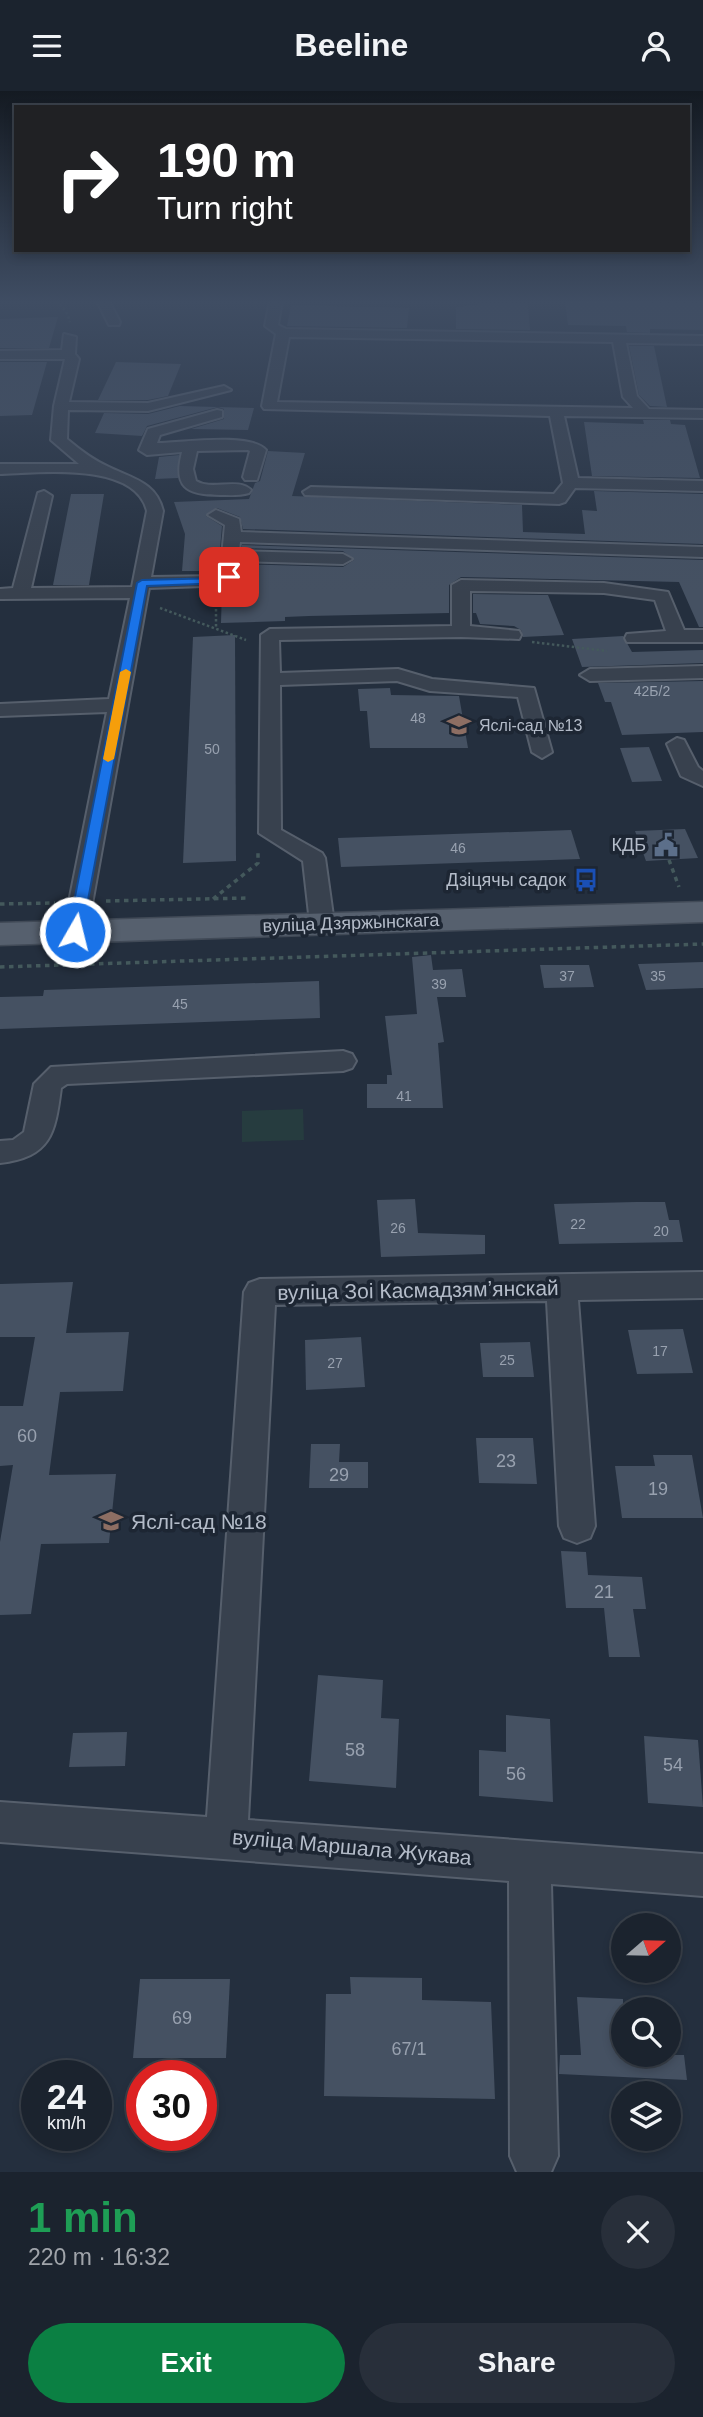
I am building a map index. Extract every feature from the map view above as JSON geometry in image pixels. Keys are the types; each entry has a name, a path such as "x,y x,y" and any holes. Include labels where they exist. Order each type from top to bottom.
{"main road":[{"name":"вуліца Дзяржынскага","path":"0,934 703,912"}],"street":[{"path":"63,398 59,440 96,467"},
{"path":"61,406 148,407 188,398"},
{"path":"271,398 269,406 703,414"},
{"path":"631,398 645,413"},
{"path":"311,492 559,499 571,483 556,411"},
{"path":"75,932 155,511 154,499 146,489 136,465 153,432 217,414"},
{"path":"0,469 136,465 191,444 256,447 258,450 247,484 200,489 188,483 185,469 191,444"},
{"path":"571,483 703,486"},
{"path":"21,593 44,496"},
{"path":"0,594 141,592 229,577 233,523 216,515"},
{"path":"232,537 641,562 703,569"},
{"path":"641,562 703,552"},
{"path":"231,556 356,560"},
{"path":"461,631 461,585 604,587 662,596 677,636"},
{"path":"322,923 314,858 270,833 270,635 461,631 512,635"},
{"path":"634,638 703,636"},
{"path":"590,675 703,672"},
{"path":"270,679 398,675 430,685 527,692 542,752"},
{"path":"0,710 120,705"},
{"path":"677,744 689,771 703,780"},
{"path":"0,1152 25,1149 35,1142 41,1130 48,1084 61,1073 343,1061"},
{"name":"вуліца Зоі Касмадзямʼянскай","path":"226,1837 260,1292 703,1285"},
{"path":"562,1288 577,1526"},
{"name":"вуліца Маршала Жукава","path":"0,1822 703,1875"},
{"path":"530,1861 534,2156"}],"path":[{"path":"216,628 217,581"},
{"path":"141,592 247,640"},
{"path":"512,635 518,640 618,651"},
{"path":"213,899 258,863 258,836"},
{"path":"669,860 679,887"},
{"path":"0,968 703,944"}],"green space":[{"path":"303,1109 304,1140 242,1142 242,1111"}],"building":[{"path":"0,398 37,398 32,415 0,416"},
{"path":"99,398 157,398 148,400"},
{"path":"642,398 665,398 667,407 650,406"},
{"path":"180,406 218,407 147,426 142,436 95,433 104,413 148,414"},
{"path":"218,407 254,408 248,430 191,429 224,419 224,409"},
{"path":"643,420 670,420 671,424 685,425 700,478 592,476 584,422 644,424"},
{"path":"268,451 305,453 292,496 522,505 523,532 585,534 582,510 597,511 594,491 703,494 703,544 243,529 240,517 217,508 206,516 222,526 218,571 182,571 185,534 174,502 249,499 255,483 260,481"},
{"path":"179,455 178,478 155,479 159,457"},
{"path":"71,494 104,494 89,585 53,585"},
{"path":"242,545 703,560 703,627 699,627 679,582 461,577 449,585 449,613 285,617 285,621 221,623 222,588 233,587 240,579 241,564 343,567 354,560 343,551 242,548"},
{"path":"473,594 548,595 564,635 523,637 521,630 514,626 480,624 476,613 473,613"},
{"path":"235,635 236,861 183,863 193,637"},
{"path":"623,636 632,652 703,650 703,663 582,667 572,639"},
{"path":"703,681 703,732 622,735 611,702 605,702 598,683"},
{"path":"390,688 391,695 459,696 468,748 370,748 367,711 360,711 358,689"},
{"path":"649,747 662,781 632,782 620,748"},
{"name":"КДБ","path":"685,829 698,858 646,861 635,831"},
{"path":"571,830 580,859 341,867 338,838"},
{"path":"431,955 433,970 462,969 466,997 437,997 444,1042 438,1043 443,1108 367,1108 367,1084 387,1084 387,1075 392,1075 385,1016 417,1014 412,957"},
{"path":"703,962 703,988 646,990 638,964"},
{"path":"540,965 589,965 594,987 544,988"},
{"path":"319,981 320,1018 0,1029 0,997 43,996 44,990"},
{"path":"415,1199 418,1233 485,1235 485,1254 381,1257 377,1200"},
{"path":"665,1202 669,1220 679,1220 683,1242 559,1244 554,1204"},
{"path":"73,1282 66,1333 129,1332 123,1391 60,1392 49,1475 116,1474 109,1543 41,1544 31,1614 0,1615 0,1542 13,1465 0,1466 0,1406 23,1406 35,1337 0,1337 0,1284"},
{"path":"683,1329 693,1373 637,1374 628,1330"},
{"path":"361,1337 365,1387 306,1390 305,1340"},
{"path":"530,1342 534,1377 483,1377 480,1343"},
{"path":"476,1438 533,1438 537,1484 479,1483"},
{"path":"311,1444 340,1444 339,1462 368,1462 368,1488 309,1488"},
{"path":"653,1455 692,1455 703,1518 622,1518 615,1466 655,1466"},
{"path":"561,1551 586,1552 588,1575 642,1577 646,1609 633,1609 640,1657 609,1657 604,1608 566,1608"},
{"path":"318,1675 383,1680 381,1718 399,1719 396,1788 309,1781"},
{"path":"506,1715 550,1719 553,1802 479,1796 479,1750 506,1752"},
{"path":"127,1732 125,1766 69,1767 73,1733"},
{"path":"644,1736 698,1740 703,1807 648,1803"},
{"path":"350,1977 422,1978 422,2000 491,2002 495,2099 324,2096 326,1994 351,1994"},
{"path":"140,1979 230,1979 226,2058 133,2058"},
{"path":"577,1997 611,1998 611,2067 681,2067 681,2055 684,2055 687,2080 559,2074 560,2055 581,2055"}],"slow traffic":[{"path":"108,759 126,672"}],"place":[{"name":"Яслі-сад №13","path":"459,725"},
{"name":"КДБ","path":"666,845"},
{"name":"Дзіцячы садок","path":"586,880"},
{"name":"Яслі-сад №18","path":"111,1521"}],"route":[{"path":"75,932 142,583 225,580 229,577"}]}
